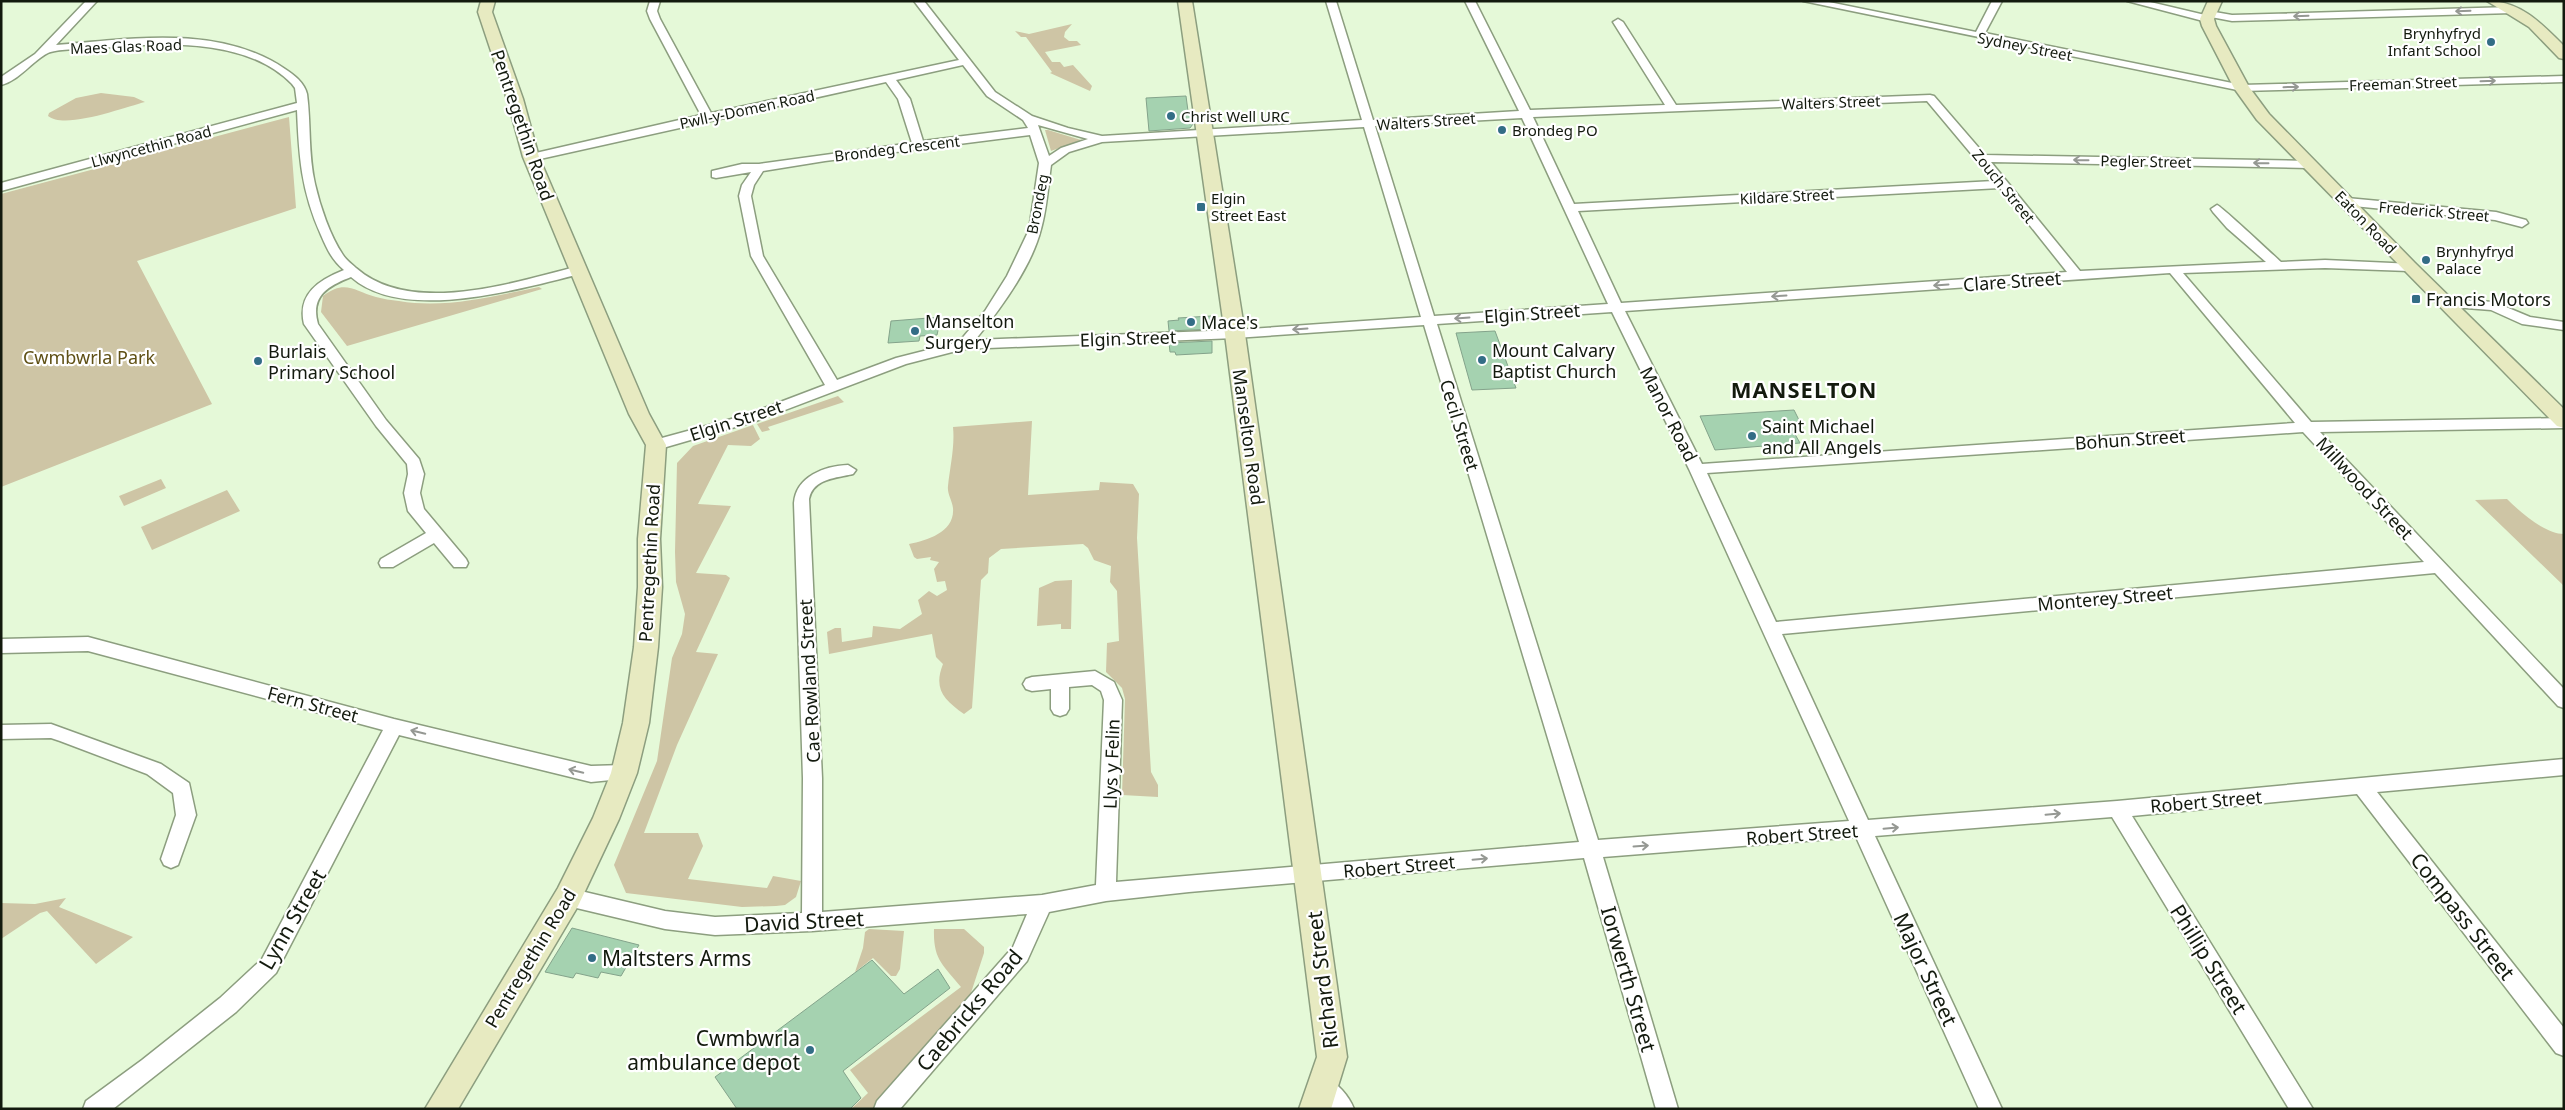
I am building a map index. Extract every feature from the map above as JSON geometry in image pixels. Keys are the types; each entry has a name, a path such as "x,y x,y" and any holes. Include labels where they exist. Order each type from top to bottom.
{"street":[{"path":"1,82 31,64 48,49 92,1"},
{"name":"Pentregethin Road","path":"440,1109 568,897 606,819 624,772 636,723 646,647 650,587 649,539 656,445 639,414 531,157 515,99 485,12 488,1"},
{"path":"655,1 652,11 654,19 706,116"},
{"name":"Brondeg","path":"919,1 964,62 991,94 1028,118 1035,131 1045,163 1035,230 1014,276 990,313 964,345"},
{"name":"Manselton Road","path":"1185,1 1235,334 1309,873"},
{"name":"Cecil Street","path":"1331,1 1367,125 1592,849"},
{"name":"Manor Road","path":"1470,1 1571,208 1616,307 1697,469 1862,830"},
{"name":"Sydney Street","path":"1808,1 1832,4 1980,36 2242,88"},
{"path":"1980,36 1997,1"},
{"path":"2132,1 2210,12 2232,18 2512,10"},
{"path":"2494,1 2534,24 2564,55"},
{"name":"Eaton Road","path":"2210,12 2242,88 2263,117 2564,422"},
{"path":"1618,22 1672,108"},
{"name":"Maes Glas Road","path":"48,49 157,42 224,47 275,65 292,78 300,88 305,168 312,204 338,258 351,272 375,286 394,293 438,296 488,292 579,270"},
{"name":"Pwll-y-Domen Road","path":"531,157 706,116 964,62"},
{"path":"889,78 904,99 918,145"},
{"name":"Freeman Street","path":"2242,88 2564,78"},
{"name":"Walters Street","path":"1045,163 1065,150 1102,139 1204,132 1367,125 1526,114 1930,98"},
{"name":"Zouch Street","path":"1930,98 1982,158 2077,276"},
{"name":"Llwyncethin Road","path":"1,187 301,105"},
{"name":"Walters Street","path":"1028,118 1065,131 1102,139"},
{"name":"Brondeg Crescent","path":"716,174 742,168 759,168 918,145 1035,131"},
{"name":"Pegler Street","path":"1982,158 2310,164"},
{"path":"759,168 748,185 746,196 757,256 834,387"},
{"name":"Kildare Street","path":"1571,208 2003,184"},
{"name":"Frederick Street","path":"2347,202 2496,216 2522,223"},
{"path":"2217,209 2231,225 2277,265"},
{"name":"Clare Street","path":"1616,307 2172,269 2326,264 2409,267"},
{"name":"Millwood Street","path":"2172,269 2307,427 2564,700"},
{"path":"351,272 326,285 313,296 308,309 311,324 381,423 414,463 416,474 412,493 416,510 460,563"},
{"path":"2445,303 2494,306 2527,321 2564,326"},
{"name":"Elgin Street","path":"656,445 751,418 901,361 964,345 1235,334 1616,307"},
{"name":"Bohun Street","path":"1697,469 2307,427 2564,422"},
{"name":"Cae Rowland Street","path":"812,922 815,837 814,788 802,562 801,499 806,487 817,478 848,470"},
{"path":"388,563 436,535"},
{"name":"Monterey Street","path":"1770,629 2440,567"},
{"name":"Fern Street","path":"1,646 88,644 394,726 591,774 624,772"},
{"name":"Llys y Felin","path":"1032,684 1095,678 1108,687 1112,700 1106,892"},
{"path":"1060,682 1060,709"},
{"name":"Lynn Street","path":"94,1109 228,1005 269,966 355,805 394,726"},
{"path":"1,732 51,731 63,734 154,769 182,789 186,815 172,859"},
{"name":"Robert Street","path":"1042,904 1106,892 1309,873 1592,849 1862,830 2116,809 2362,787 2564,766"},
{"name":"Compass Street","path":"2362,787 2564,1046"},
{"name":"Phillip Street","path":"2116,809 2302,1109"},
{"name":"Major Street","path":"1862,830 1991,1109"},
{"name":"Iorwerth Street","path":"1592,849 1667,1109"},
{"name":"Richard Street","path":"1309,873 1332,1057 1328,1102"},
{"name":"David Street","path":"568,897 665,920 715,926 812,922 1042,904"},
{"name":"Caebricks Road","path":"884,1109 1020,954 1042,904"}],"green space":[{"path":"1072,24 1065,32 1064,37 1069,41 1077,41 1081,45 1045,52 1052,62 1060,62 1064,67 1073,65 1092,86 1090,91 1050,73 1052,72 1026,37 1021,37 1015,31 1029,34"},
{"path":"101,93 134,97 145,102 81,119 56,120 48,116 49,113 76,98"},
{"name":"Cwmbwrla Park","path":"289,117 296,208 137,261 212,404 1,487 1,194"},
{"path":"1045,130 1048,130 1081,140 1051,151"},
{"path":"344,287 384,299 434,303 469,300 539,287 542,289 347,346 321,312 323,296 337,288"},
{"path":"838,396 844,402 768,427 770,430 762,432 757,424"},
{"path":"1032,421 1028,495 1099,490 1100,482 1133,484 1139,494 1137,538 1151,772 1158,785 1158,797 1122,795 1125,699 1122,688 1106,672 1107,643 1119,641 1117,591 1110,582 1111,566 1094,560 1088,548 1083,544 1001,549 989,558 988,573 981,580 972,708 964,714 951,704 942,693 939,680 943,664 936,657 932,634 829,654 827,632 835,628 841,628 842,642 872,637 873,626 900,629 922,614 918,600 929,591 937,596 947,590 945,581 937,582 934,569 939,562 930,560 931,557 917,559 914,557 909,544 939,534 950,523 953,508 948,489 953,449 953,427"},
{"path":"753,425 760,439 751,446 728,445 698,504 731,506 696,573 726,575 730,578 696,652 718,654 677,745 644,833 698,833 703,846 688,879 767,888 773,876 801,881 796,897 785,905 776,906 742,907 626,893 614,865 657,761 672,658 682,634 685,614 676,582 677,463 693,446"},
{"path":"161,479 166,488 124,506 119,496"},
{"path":"227,490 240,511 152,550 141,527"},
{"path":"2507,499 2541,526 2564,534 2564,586 2475,500"},
{"path":"1072,580 1071,629 1061,629 1061,624 1037,626 1039,588 1055,581"},
{"path":"66,898 59,907 133,937 96,964 47,911 40,913 1,939 1,903 35,904"},
{"path":"869,929 904,931 900,969 896,976 891,976 873,958 855,972 863,948 865,932"},
{"path":"934,929 964,929 984,947 984,953 968,1002 876,1109 851,1109 868,1093 850,1070 961,987 944,967 937,955"}],"building":[{"name":"Christ Well URC","path":"1186,96 1188,111 1192,112 1193,124 1190,128 1149,131 1146,98"},
{"name":"Mace's","path":"1211,316 1212,329 1169,331 1168,321 1179,320 1178,318"},
{"name":"Manselton Surgery","path":"941,317 937,335 920,336 919,341 888,343 891,321"},
{"name":"Mount Calvary Baptist Church","path":"1495,331 1516,388 1472,390 1456,333"},
{"path":"1212,341 1212,353 1176,355 1175,352 1170,352 1169,343"},
{"name":"Saint Michael and All Angels","path":"1794,410 1803,428 1792,429 1800,443 1715,450 1700,416"},
{"name":"Maltsters Arms","path":"572,928 639,945 621,976 601,972 598,978 576,973 573,978 545,972"},
{"name":"Cwmbwrla ambulance depot","path":"872,960 904,994 938,969 950,988 843,1071 861,1098 850,1109 737,1109 715,1077"}],"place":[{"name":"Brynhyfryd Infant School","path":"2491,42"},
{"name":"Christ Well URC","path":"1171,116"},
{"name":"Brondeg PO","path":"1502,130"},
{"name":"Elgin Street East","path":"1201,207"},
{"name":"Brynhyfryd Palace","path":"2426,260"},
{"name":"Francis Motors","path":"2416,299"},
{"name":"Mace's","path":"1191,322"},
{"name":"Manselton Surgery","path":"915,331"},
{"name":"Mount Calvary Baptist Church","path":"1482,360"},
{"name":"Burlais Primary School","path":"258,361"},
{"name":"Saint Michael and All Angels","path":"1752,436"},
{"name":"Maltsters Arms","path":"592,958"},
{"name":"Cwmbwrla ambulance depot","path":"810,1050"}],"district":[{"name":"MANSELTON","path":"1804,389"}]}
